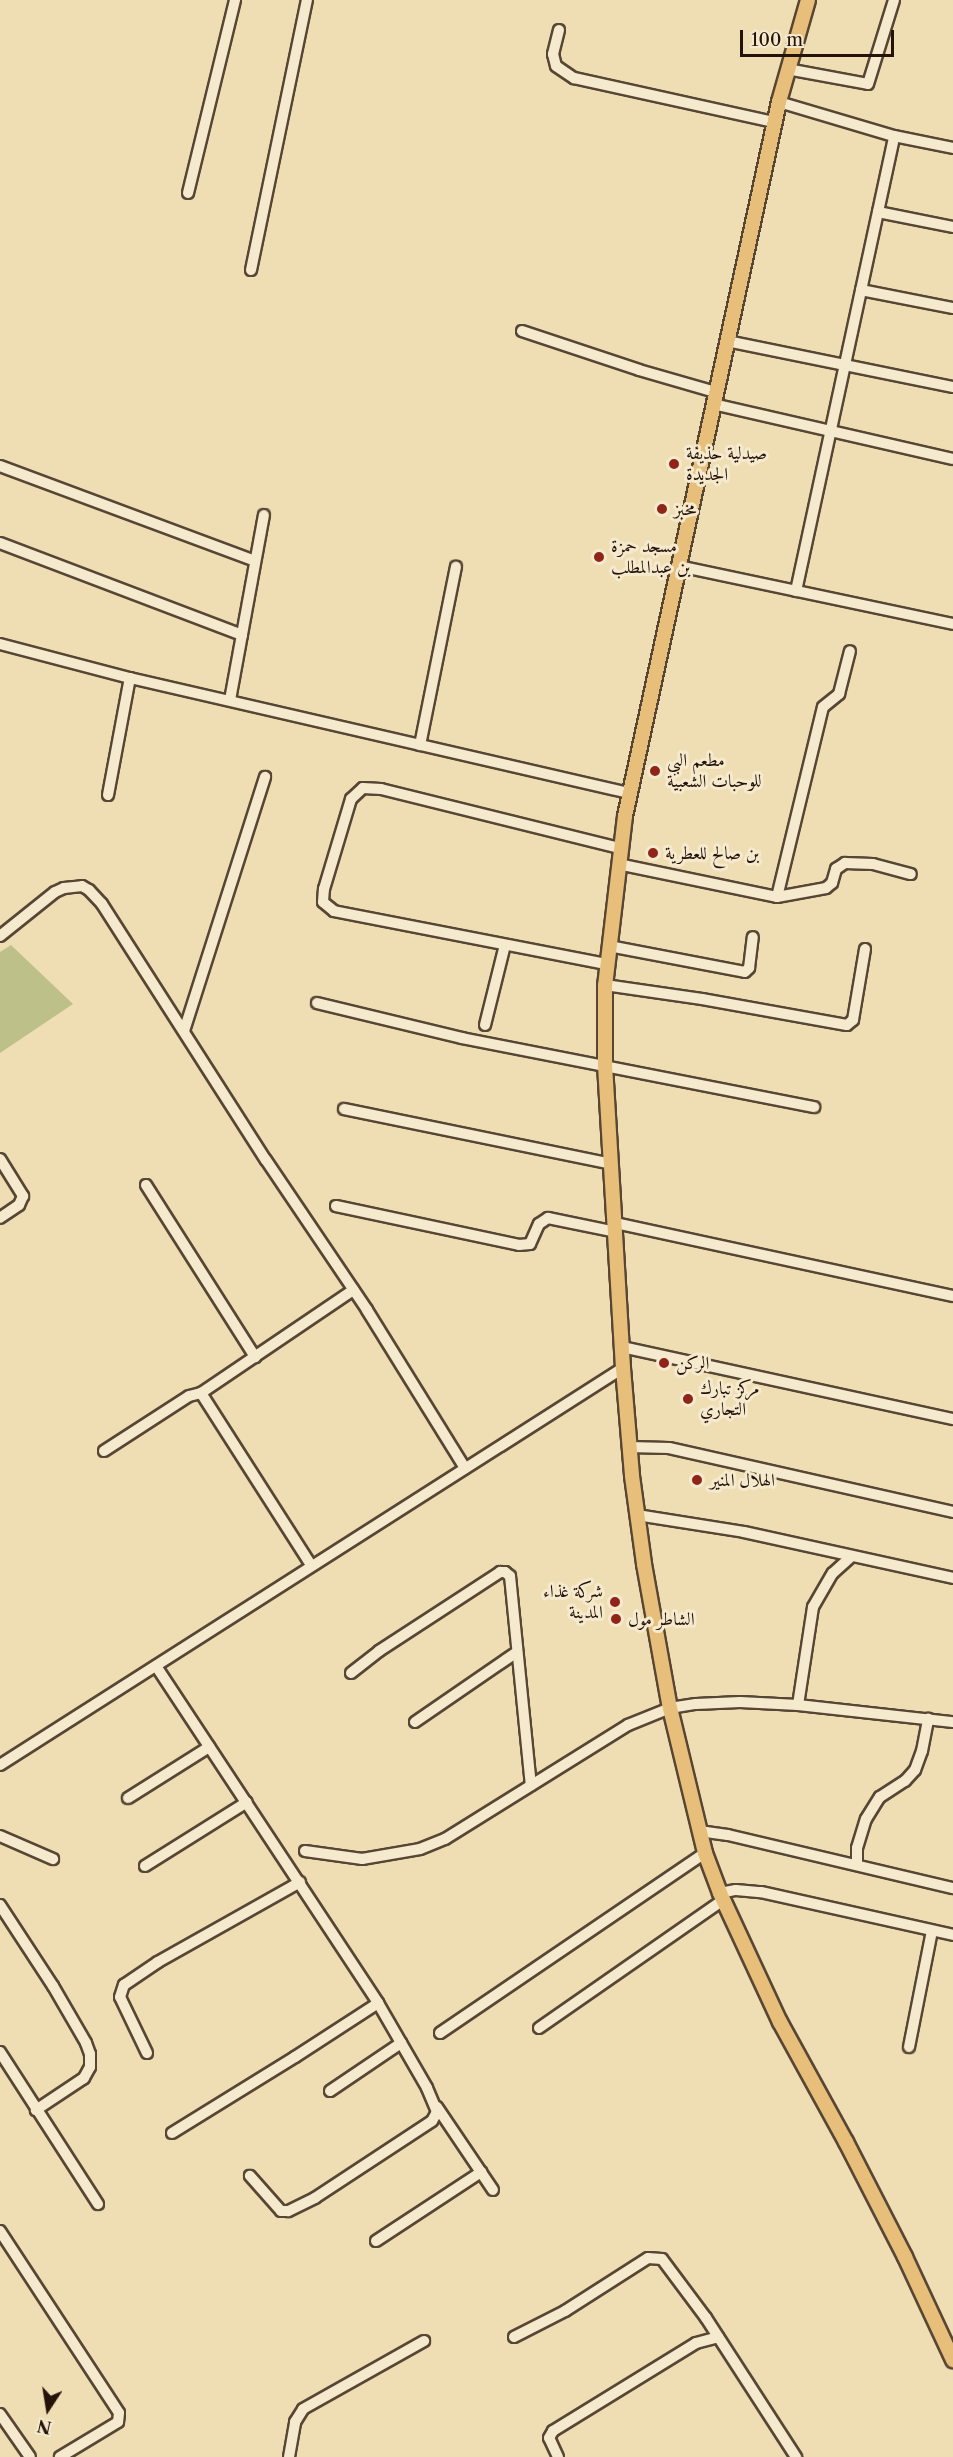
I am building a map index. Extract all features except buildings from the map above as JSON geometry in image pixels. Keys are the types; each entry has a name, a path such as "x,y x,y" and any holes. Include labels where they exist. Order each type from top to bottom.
{"main road":[{"path":"808,0 774,122 629,794 618,864 606,964 605,1065 623,1368 637,1515 670,1708 705,1852 722,1897 780,2022 889,2226 953,2360"}],"street":[{"path":"188,193 235,0"},
{"path":"250,270 307,0"},
{"path":"787,69 868,84 894,0"},
{"path":"559,30 553,54 556,66 574,78 774,122"},
{"path":"779,102 894,136 953,148"},
{"path":"796,591 894,136"},
{"path":"878,212 953,227"},
{"path":"861,290 953,308"},
{"path":"522,331 714,398 953,459"},
{"path":"727,341 953,387"},
{"path":"0,466 255,561"},
{"path":"230,700 264,515"},
{"path":"0,543 242,635"},
{"path":"678,566 953,624"},
{"path":"420,745 456,567"},
{"path":"0,644 130,678 629,794"},
{"path":"777,897 824,707 839,694 850,651"},
{"path":"108,795 130,678"},
{"path":"184,1031 265,777"},
{"path":"606,964 510,943 505,945 334,911 323,902 324,889 351,799 363,788 381,789 621,848"},
{"path":"618,864 777,897 826,888 832,883 836,869 845,863 873,864 911,874"},
{"path":"0,936 55,892 73,886 82,886 89,890 102,904 266,1160 353,1290 465,1468"},
{"path":"609,946 745,972 749,968 753,937"},
{"path":"485,1024 505,945"},
{"path":"605,985 702,999 847,1025 853,1020 865,949"},
{"path":"317,1003 462,1038 814,1107"},
{"path":"344,1109 611,1164"},
{"path":"0,1160 23,1196 19,1205 0,1218"},
{"path":"146,1185 255,1357"},
{"path":"336,1206 519,1245 530,1244 540,1222 548,1218 615,1227 953,1296"},
{"path":"104,1451 189,1396 201,1393 353,1290"},
{"path":"622,1347 953,1419"},
{"path":"0,1766 311,1565 623,1368"},
{"path":"201,1393 311,1565"},
{"path":"629,1447 669,1448 953,1512"},
{"path":"637,1515 744,1532 953,1578"},
{"path":"798,1705 813,1607 832,1573 852,1556"},
{"path":"351,1673 379,1651 503,1571 510,1576 531,1785"},
{"path":"415,1722 517,1652"},
{"path":"156,1666 378,2003 434,2102 493,2190"},
{"path":"305,1851 362,1858 420,1849 445,1839 628,1725 670,1708 740,1702 798,1705 953,1722"},
{"path":"857,1865 857,1848 866,1819 880,1797 905,1781 915,1770 922,1751 928,1719"},
{"path":"128,1798 209,1747"},
{"path":"146,1866 247,1802"},
{"path":"699,1831 728,1835 953,1888"},
{"path":"0,1836 53,1860"},
{"path":"440,2033 705,1852"},
{"path":"147,2052 120,1997 124,1985 158,1962 300,1882"},
{"path":"539,2028 722,1897 736,1890 761,1892 953,1935"},
{"path":"0,1905 53,1986 90,2054 90,2067 84,2078 36,2110"},
{"path":"909,2047 932,1931"},
{"path":"172,2133 378,2003"},
{"path":"330,2091 401,2043"},
{"path":"0,2052 98,2204"},
{"path":"250,2176 281,2211 288,2211 315,2198 432,2121 437,2112 434,2102"},
{"path":"376,2241 481,2172"},
{"path":"0,2231 119,2413 118,2422 60,2457"},
{"path":"514,2337 565,2311 652,2257 667,2262 796,2457"},
{"path":"558,2457 549,2438 553,2431 696,2343 718,2337"},
{"path":"289,2457 295,2422 303,2409 424,2341"},
{"path":"0,2414 30,2457"}],"green space":[{"path":"11,945 73,1004 0,1053 0,952"}],"place":[{"name":"صيدلية حذيفة الجديدة","path":"674,464"},
{"name":"مخبز","path":"662,509"},
{"name":"مسجد حمزة بن عبدالمطلب","path":"599,557"},
{"name":"مطعم البي للوحبات الشعبية","path":"655,771"},
{"name":"بن صالح للعطرية","path":"653,853"},
{"name":"الركن","path":"664,1363"},
{"name":"مركز تبارك التجاري","path":"688,1399"},
{"name":"الهلال المنير","path":"697,1480"},
{"name":"شركة غذاء المدينة","path":"615,1602"},
{"name":"الشاطر مول","path":"616,1619"}]}
